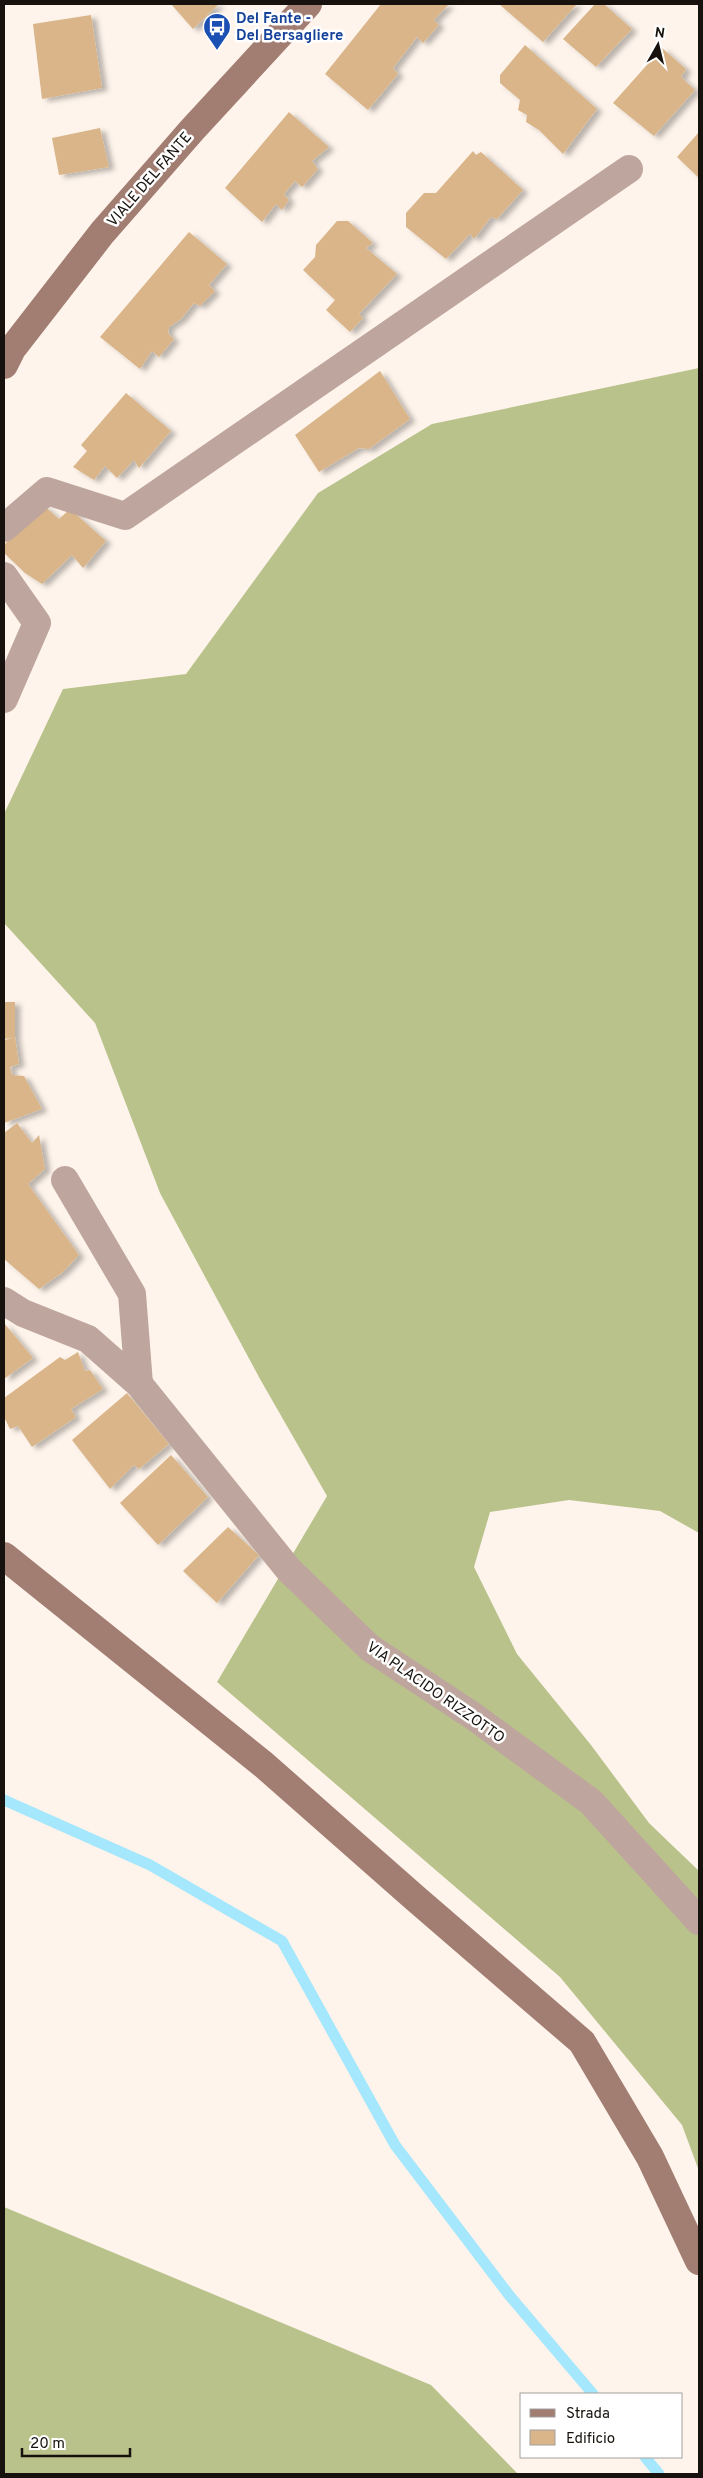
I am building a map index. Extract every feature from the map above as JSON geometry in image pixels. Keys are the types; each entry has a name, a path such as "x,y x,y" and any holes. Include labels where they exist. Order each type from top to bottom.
{"main road":[{"name":"VIALE DEL FANTE","path":"4,365 12,349 102,233 192,130 308,4"},
{"path":"4,1556 264,1764 582,2042 650,2157 699,2261"}],"street":[{"path":"4,528 47,491 125,516 629,169"},
{"path":"4,576 37,623 4,699"},
{"path":"64,1180 132,1294 139,1384"},
{"name":"VIA PLACIDO RIZZOTTO","path":"4,1301 23,1313 88,1339 139,1384 289,1570 370,1648 474,1716 591,1802 699,1921"}],"green space":[{"path":"699,368 699,1533 660,1511 569,1500 490,1512 474,1567 517,1654 591,1745 649,1823 699,1871 699,2171 682,2125 560,1977 217,1682 327,1496 260,1379 160,1193 95,1023 4,923 4,814 63,689 186,674 318,493 432,424"},
{"path":"4,2207 431,2385 518,2474 4,2474"}],"building":[{"path":"171,4 219,4 193,29"},
{"path":"381,4 449,4 434,20 439,25 423,43 417,37 393,68 398,74 368,110 325,74"},
{"path":"499,4 577,4 543,42"},
{"path":"595,4 604,4 632,29 596,67 563,39"},
{"path":"91,15 102,88 42,99 33,24"},
{"path":"525,45 597,109 563,154 539,130 526,122 527,115 518,110 520,100 500,83 500,75"},
{"path":"662,48 686,69 681,77 695,90 654,136 613,103"},
{"path":"289,112 329,147 312,161 318,169 302,187 295,181 284,194 289,200 282,210 276,204 262,222 225,188"},
{"path":"100,128 109,167 59,175 52,138"},
{"path":"699,132 699,178 677,157"},
{"path":"473,151 476,155 481,152 523,190 497,219 491,217 474,239 470,234 446,259 406,227 406,213 424,193 436,193"},
{"path":"337,221 348,221 373,243 366,248 397,274 359,314 363,318 350,332 326,310 335,300 303,270 315,257 316,245"},
{"path":"189,232 227,264 209,285 215,291 200,306 194,303 181,319 169,327 168,333 174,339 159,357 152,351 140,369 100,337"},
{"path":"380,371 410,419 369,449 359,448 319,472 295,435"},
{"path":"126,393 171,431 139,468 134,460 117,478 105,466 94,480 73,467 87,451 81,445"},
{"path":"43,505 59,519 70,509 106,541 83,568 72,555 42,584 25,573 4,553 4,545"},
{"path":"4,1002 15,1002 15,1037 19,1064 10,1067 12,1075 24,1076 42,1109 4,1123 4,1040 13,1038 4,1039"},
{"path":"17,1123 32,1143 39,1135 45,1169 28,1184 79,1255 63,1272 39,1289 4,1259 4,1133"},
{"path":"4,1323 33,1358 4,1379"},
{"path":"78,1352 85,1371 90,1370 103,1389 71,1409 76,1417 32,1447 18,1426 10,1429 4,1417 4,1398 60,1357 65,1360"},
{"path":"127,1393 169,1444 139,1469 134,1465 110,1489 72,1440"},
{"path":"171,1455 208,1497 158,1545 120,1503"},
{"path":"228,1527 259,1555 217,1603 183,1571"}],"waterway":[{"path":"4,1800 150,1865 282,1941 395,2145 509,2295 592,2393"},
{"path":"646,2458 659,2474"}],"place":[{"name":"Del Fante - Del Bersagliere","path":"217,51"}]}
